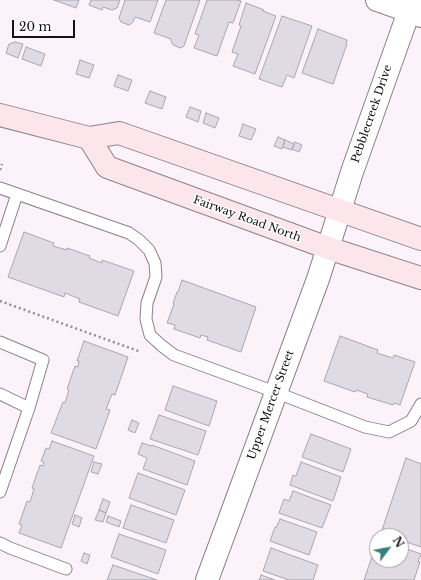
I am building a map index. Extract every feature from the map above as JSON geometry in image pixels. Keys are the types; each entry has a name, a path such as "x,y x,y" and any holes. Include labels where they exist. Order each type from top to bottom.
{"main road":[{"name":"Fairway Road North","path":"0,115 89,138 119,133 334,229 421,278"},
{"name":"Fairway Road North","path":"89,138 107,167 334,229 421,239"}],"street":[{"path":"377,0 414,9"},
{"name":"Pebblecreek Drive","path":"334,229 352,172 414,9"},
{"name":"Upper Mercer Street","path":"207,580 275,392 318,279 334,229"}],"lane":[{"path":"0,188 129,233 140,240 149,250 155,263 156,277 147,303 146,319 150,335 174,355 365,427 389,432 412,421 421,404"},
{"path":"0,246 17,194"},
{"path":"0,342 43,360 29,408 0,492"},
{"path":"0,394 29,408"},
{"path":"0,543 66,569"}],"path":[{"path":"0,170 2,164"},
{"path":"0,301 141,352"}],"building":[{"path":"54,0 79,0 76,8"},
{"path":"91,0 120,0 117,8 112,10 103,7 102,10 89,5"},
{"path":"125,0 158,0 150,22 135,17 133,22 129,25 121,22 119,18"},
{"path":"166,0 200,0 184,46 180,48 173,45 171,39 154,33"},
{"path":"207,0 241,1 233,23 229,22 217,56 194,48 199,35 195,34"},
{"path":"246,3 276,16 255,74 233,66 238,54 232,52 241,26 239,25"},
{"path":"282,16 312,26 294,78 287,75 282,87 259,79"},
{"path":"318,29 347,40 347,44 333,84 302,73"},
{"path":"15,42 23,44 18,58 6,53 9,44"},
{"path":"26,47 45,54 41,66 22,59"},
{"path":"80,60 94,65 89,78 76,74"},
{"path":"118,75 132,80 128,91 114,86"},
{"path":"150,91 166,97 162,109 145,103"},
{"path":"190,107 201,111 198,122 186,117"},
{"path":"206,113 219,118 215,128 203,123"},
{"path":"243,124 256,129 251,140 239,136"},
{"path":"278,137 285,140 282,149 274,146"},
{"path":"285,140 294,144 292,150 283,147"},
{"path":"295,142 302,145 299,152 292,149"},
{"path":"24,232 54,243 53,246 67,250 67,248 90,256 89,258 102,263 102,260 134,271 118,316 79,302 80,299 65,293 64,297 8,277"},
{"path":"182,280 256,307 241,352 207,340 208,337 201,335 200,338 174,329 175,325 167,323"},
{"path":"340,336 378,350 377,353 393,358 394,355 415,362 400,405 394,403 393,405 367,397 368,394 356,390 355,392 324,381"},
{"path":"84,341 128,357 115,395 112,394 106,409 110,410 96,449 51,433 63,402 65,403 69,390 67,389 75,366 78,367 79,361 77,361"},
{"path":"173,386 217,401 209,426 165,410"},
{"path":"159,415 206,431 198,455 150,439"},
{"path":"132,420 139,423 135,433 128,430"},
{"path":"311,434 351,449 343,472 302,457"},
{"path":"52,441 94,456 61,548 19,533 22,525 19,524 27,501 30,502 34,489 32,488 40,465 43,466 44,462 41,461 46,448 49,449"},
{"path":"142,443 152,445 195,461 187,485 143,469 147,458 138,454"},
{"path":"406,458 421,464 421,547 409,543 409,528 383,528"},
{"path":"94,462 102,464 98,474 91,472"},
{"path":"301,462 341,477 333,501 290,485 293,475 296,476"},
{"path":"138,473 185,490 176,515 129,498"},
{"path":"293,491 331,505 322,528 279,513 284,499 289,501"},
{"path":"103,499 110,502 106,513 99,510"},
{"path":"131,505 174,520 166,543 123,528"},
{"path":"99,510 106,513 103,522 95,520"},
{"path":"75,515 82,518 79,527 72,524"},
{"path":"108,516 121,521 119,527 106,522"},
{"path":"280,519 317,532 309,555 270,541 275,527 276,528"},
{"path":"119,534 166,550 158,574 111,557"},
{"path":"271,548 318,565 313,580 289,580 263,571"},
{"path":"409,550 421,554 414,580 364,580 369,565 369,568 409,568"},
{"path":"84,553 90,555 87,564 81,561"},
{"path":"113,565 157,580 107,580"},
{"path":"261,575 275,580 259,580"}]}
